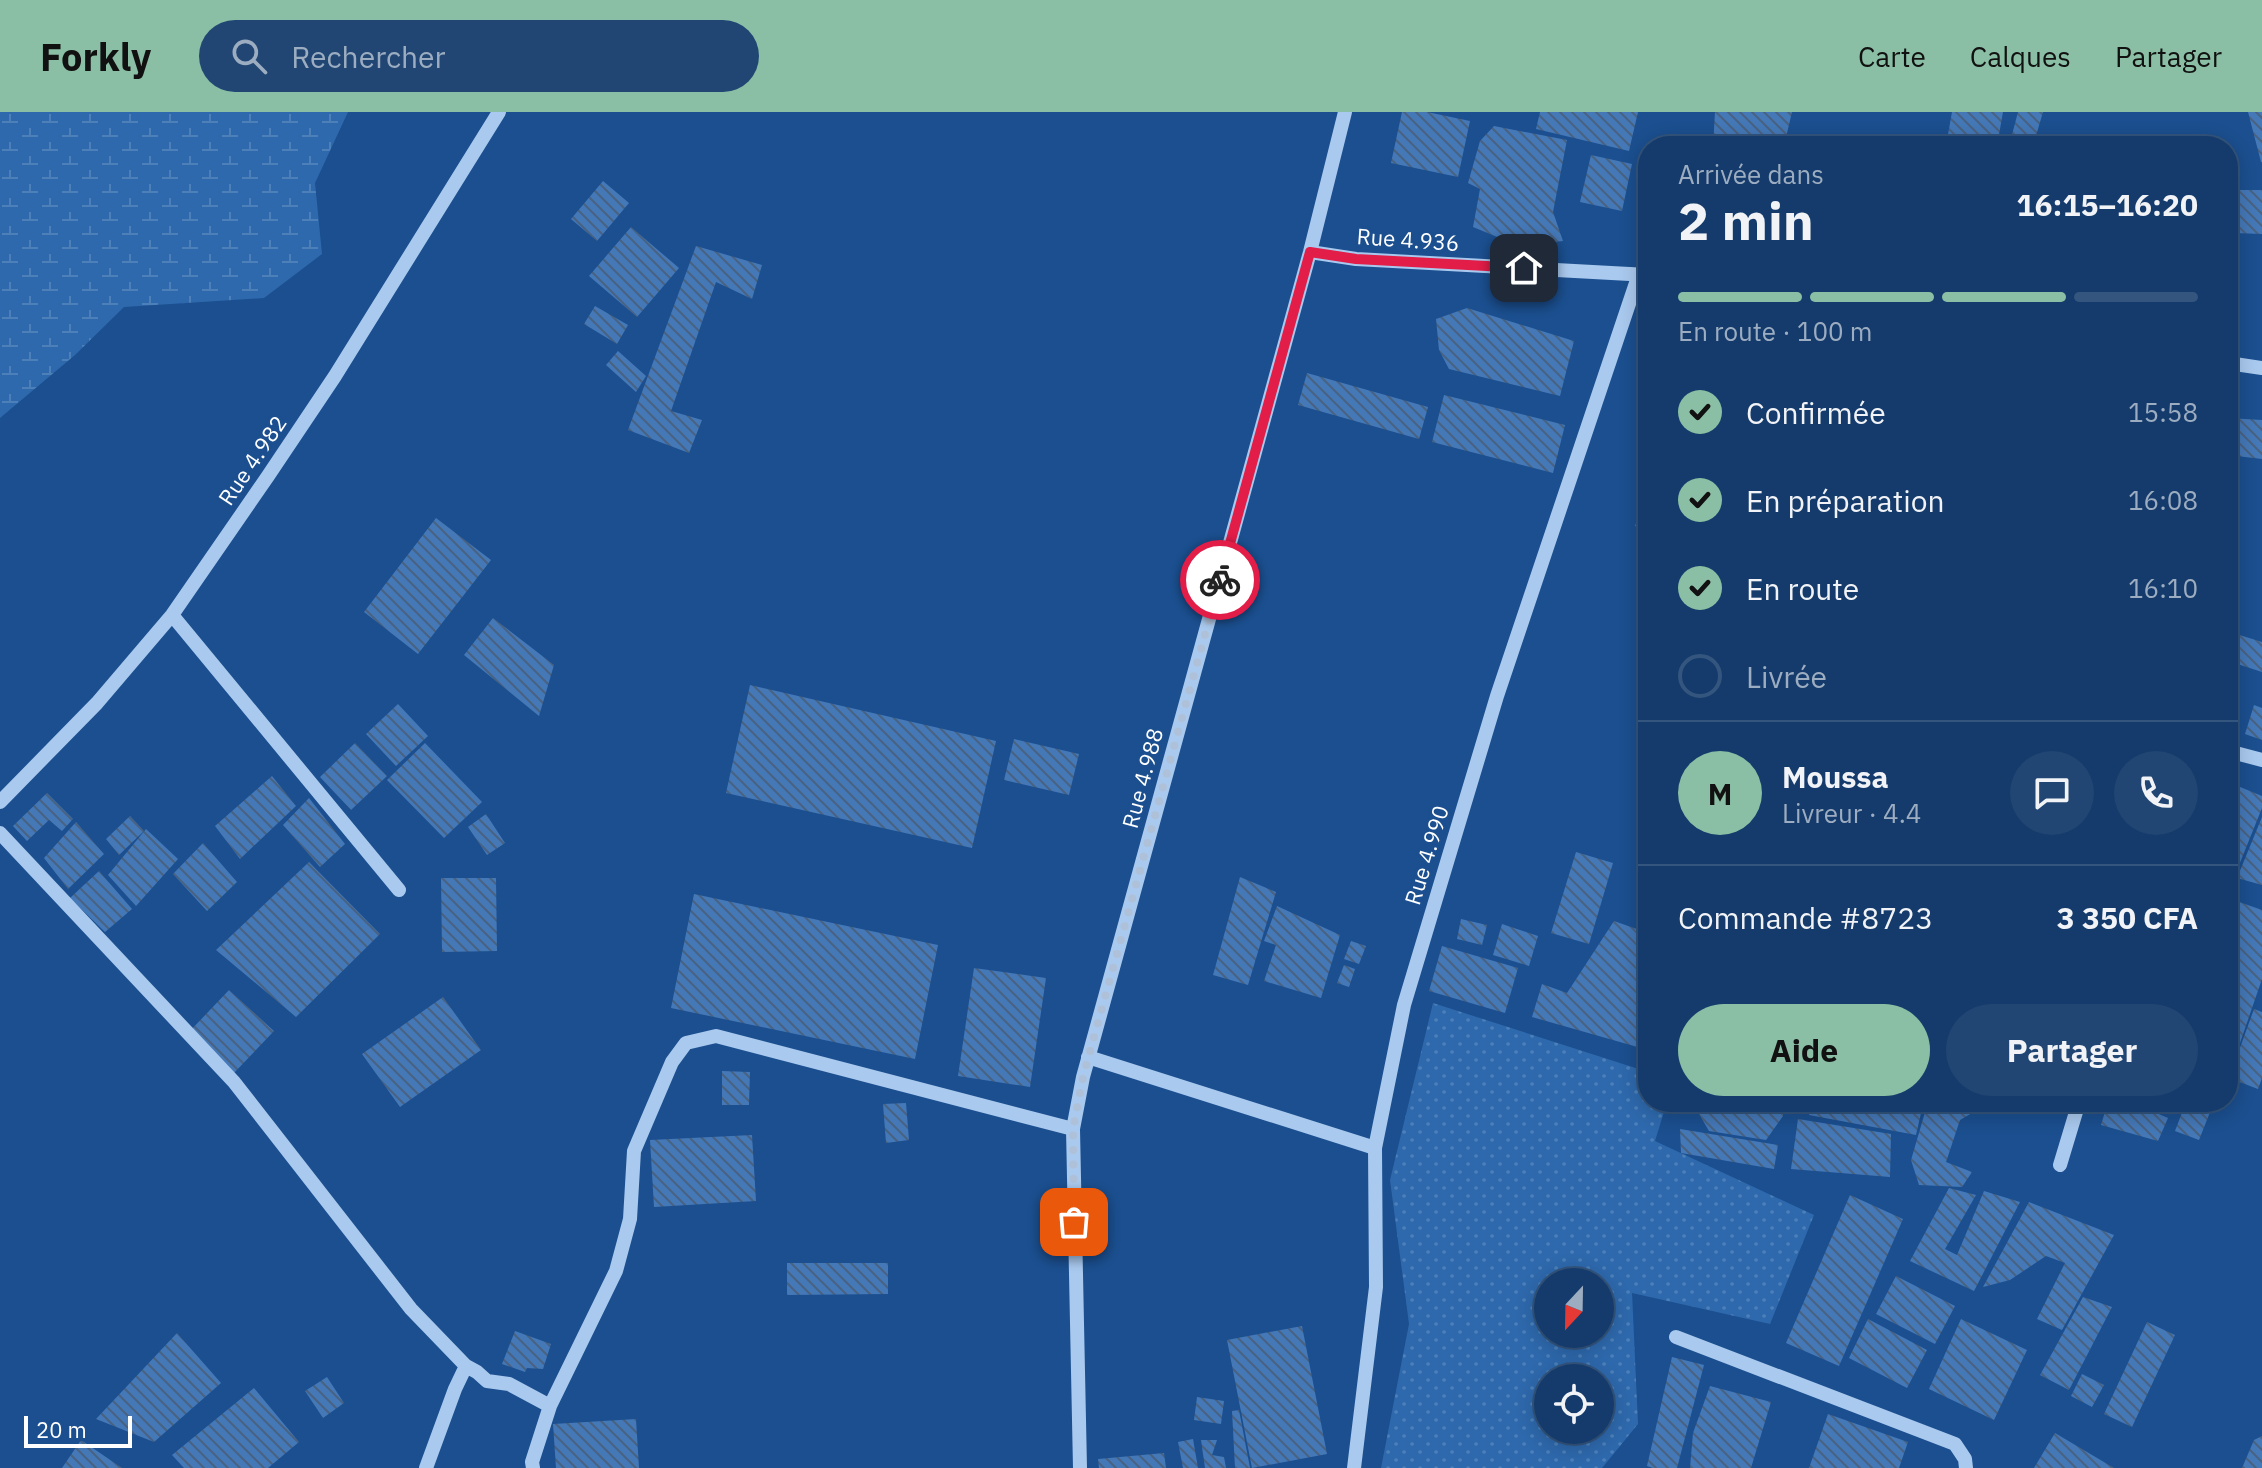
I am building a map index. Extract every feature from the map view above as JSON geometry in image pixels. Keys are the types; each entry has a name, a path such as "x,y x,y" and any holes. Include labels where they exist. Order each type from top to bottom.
{"street":[{"name":"Rue 4.982","path":"0,802 97,703 172,615 335,376 499,112"},
{"name":"Rue 4.988","path":"1080,1468 1073,1129 1088,1057 1310,252 1345,112"},
{"name":"Rue 4.936","path":"1310,252 1356,259 1638,275"},
{"name":"Rue 4.990","path":"1354,1468 1376,1287 1375,1148 1404,1005 1497,696 1638,292"},
{"path":"2238,364 2262,368"},
{"path":"172,615 399,890"},
{"path":"2238,754 2262,760"},
{"path":"0,833 234,1082 411,1309 466,1366 487,1381 509,1384 550,1406"},
{"path":"533,1468 532,1462 550,1406 616,1271 630,1219 634,1151 672,1062 686,1043 716,1036 1073,1129"},
{"path":"1088,1057 1375,1148"},
{"path":"2060,1165 2076,1112"},
{"path":"1676,1337 1955,1444 1965,1459 1966,1468"},
{"path":"426,1468 466,1366"}],"green space":[{"path":"0,112 348,112 315,183 322,254 264,298 124,307 75,355 0,418"},
{"path":"1433,1003 1638,1069 1638,1112 1664,1112 1655,1141 1814,1215 1770,1324 1632,1293 1638,1424 1602,1468 1381,1468 1409,1324 1390,1180"}],"building":[{"path":"1402,112 1427,112 1470,121 1458,177 1391,163"},
{"path":"1540,112 1638,112 1629,151 1536,129"},
{"path":"1715,112 1792,112 1786,136 1714,136"},
{"path":"1952,112 2003,112 1999,136 1948,136"},
{"path":"2018,112 2043,112 2036,136 2012,136"},
{"path":"2248,112 2262,112 2262,162 2261,162"},
{"path":"1494,126 1567,140 1553,212 1563,241 1519,246 1473,227 1480,189 1468,183 1480,141"},
{"path":"1591,155 1632,164 1622,211 1580,202"},
{"path":"603,181 629,203 597,241 571,219"},
{"path":"2238,190 2262,190 2262,234 2238,233"},
{"path":"631,227 679,268 637,317 589,276"},
{"path":"696,246 762,265 752,299 716,282 671,411 702,420 689,453 628,430"},
{"path":"595,306 628,325 617,344 584,324"},
{"path":"1467,308 1574,341 1560,396 1449,369 1439,350 1436,319"},
{"path":"618,351 646,376 636,392 606,365"},
{"path":"1307,373 1428,407 1419,439 1298,405"},
{"path":"1444,395 1565,425 1553,473 1432,442"},
{"path":"2238,419 2262,420 2262,459 2238,456"},
{"path":"436,518 491,560 418,654 364,612"},
{"path":"493,618 554,665 539,716 464,655"},
{"path":"2238,634 2262,642 2262,672 2238,664"},
{"path":"750,685 996,741 972,848 726,793"},
{"path":"398,704 428,736 396,766 366,734"},
{"path":"2254,705 2262,708 2262,740 2245,734"},
{"path":"1014,739 1079,754 1069,795 1004,780"},
{"path":"355,743 387,776 351,810 320,777"},
{"path":"425,743 482,802 444,838 387,780"},
{"path":"272,776 296,806 240,859 215,826"},
{"path":"2238,786 2262,796 2262,808 2238,868"},
{"path":"47,793 73,819 62,831 49,820 27,841 13,826"},
{"path":"309,798 345,844 320,867 283,825"},
{"path":"486,814 505,843 487,855 468,827"},
{"path":"130,816 144,831 119,855 106,839"},
{"path":"2262,817 2262,885 2238,878"},
{"path":"76,822 104,854 68,889 44,858"},
{"path":"146,829 178,859 136,906 108,875"},
{"path":"203,843 237,882 207,911 173,874"},
{"path":"1576,852 1613,863 1589,944 1551,933"},
{"path":"309,862 380,934 296,1017 216,950"},
{"path":"99,871 132,909 105,932 70,898"},
{"path":"1240,877 1276,892 1248,985 1213,975"},
{"path":"441,878 496,878 497,951 442,952"},
{"path":"694,894 938,945 915,1059 671,1008"},
{"path":"2238,902 2262,910 2262,979 2240,1043"},
{"path":"1277,906 1340,935 1321,998 1264,981 1276,945 1264,941"},
{"path":"1461,919 1487,925 1482,945 1457,939"},
{"path":"1614,921 1638,929 1638,1047 1532,1017 1542,984 1567,993"},
{"path":"1502,924 1538,936 1529,966 1493,955"},
{"path":"1351,941 1366,946 1359,964 1344,959"},
{"path":"1442,946 1518,968 1505,1013 1429,991"},
{"path":"1344,965 1355,969 1349,987 1337,983"},
{"path":"974,968 1046,978 1030,1087 958,1076"},
{"path":"229,990 274,1031 234,1073 189,1032"},
{"path":"443,997 481,1050 400,1107 362,1054"},
{"path":"2254,1009 2262,1012 2262,1078 2258,1089 2238,1081 2238,1053"},
{"path":"722,1071 750,1072 749,1105 722,1105"},
{"path":"906,1103 909,1140 886,1143 883,1104"},
{"path":"1698,1112 1783,1112 1766,1140 1709,1131"},
{"path":"1810,1112 1921,1113 1916,1135 1809,1115"},
{"path":"1925,1112 1974,1112 1960,1120 1946,1162 1972,1172 1962,1187 1919,1185 1911,1160"},
{"path":"2105,1112 2154,1112 2168,1118 2158,1141 2101,1125"},
{"path":"2182,1112 2210,1112 2199,1140 2175,1131"},
{"path":"1798,1119 1891,1134 1890,1177 1791,1169"},
{"path":"1680,1129 1778,1145 1774,1169 1681,1153"},
{"path":"752,1135 756,1201 654,1207 650,1140"},
{"path":"1949,1188 1976,1195 1945,1249 1957,1255 1984,1191 2020,1202 1974,1291 1910,1261"},
{"path":"1850,1195 1903,1219 1839,1366 1786,1343"},
{"path":"2029,1202 2114,1235 2062,1330 2037,1319 2065,1263 2046,1256 2010,1280 1983,1287"},
{"path":"787,1263 888,1263 888,1294 787,1295"},
{"path":"1896,1276 1955,1306 1935,1344 1876,1314"},
{"path":"2083,1297 2112,1307 2069,1390 2040,1375"},
{"path":"1868,1319 1927,1350 1907,1388 1849,1358"},
{"path":"1961,1319 2027,1350 1994,1420 1929,1389"},
{"path":"2147,1322 2175,1335 2132,1427 2104,1414"},
{"path":"1302,1326 1327,1454 1252,1468 1227,1340"},
{"path":"515,1331 551,1344 543,1369 527,1368 525,1372 502,1364"},
{"path":"177,1333 221,1383 154,1442 96,1419"},
{"path":"1672,1357 1704,1365 1677,1468 1653,1468 1647,1466"},
{"path":"2082,1374 2104,1385 2092,1407 2071,1396"},
{"path":"327,1377 344,1403 323,1418 305,1391"},
{"path":"1710,1386 1771,1402 1751,1468 1690,1468 1693,1433"},
{"path":"254,1388 299,1442 268,1468 184,1468 172,1455"},
{"path":"1197,1397 1224,1401 1221,1424 1194,1420"},
{"path":"1239,1410 1250,1468 1235,1468 1232,1411"},
{"path":"1828,1414 1908,1442 1899,1468 1809,1468"},
{"path":"636,1419 639,1468 556,1468 553,1424"},
{"path":"2055,1433 2114,1468 2034,1468"},
{"path":"2262,1436 2262,1468 2242,1468 2254,1440"},
{"path":"1193,1439 1198,1468 1183,1468 1178,1442"},
{"path":"81,1440 122,1468 62,1468"},
{"path":"1201,1440 1217,1440 1212,1455 1224,1457 1226,1468 1205,1468"},
{"path":"1164,1453 1166,1468 1099,1468 1098,1459"}],"way so far":[{"path":"1074,1222 1073,1129 1083,1077 1220,580"}],"route":[{"path":"1220,580 1310,252 1356,259 1524,268"}]}
